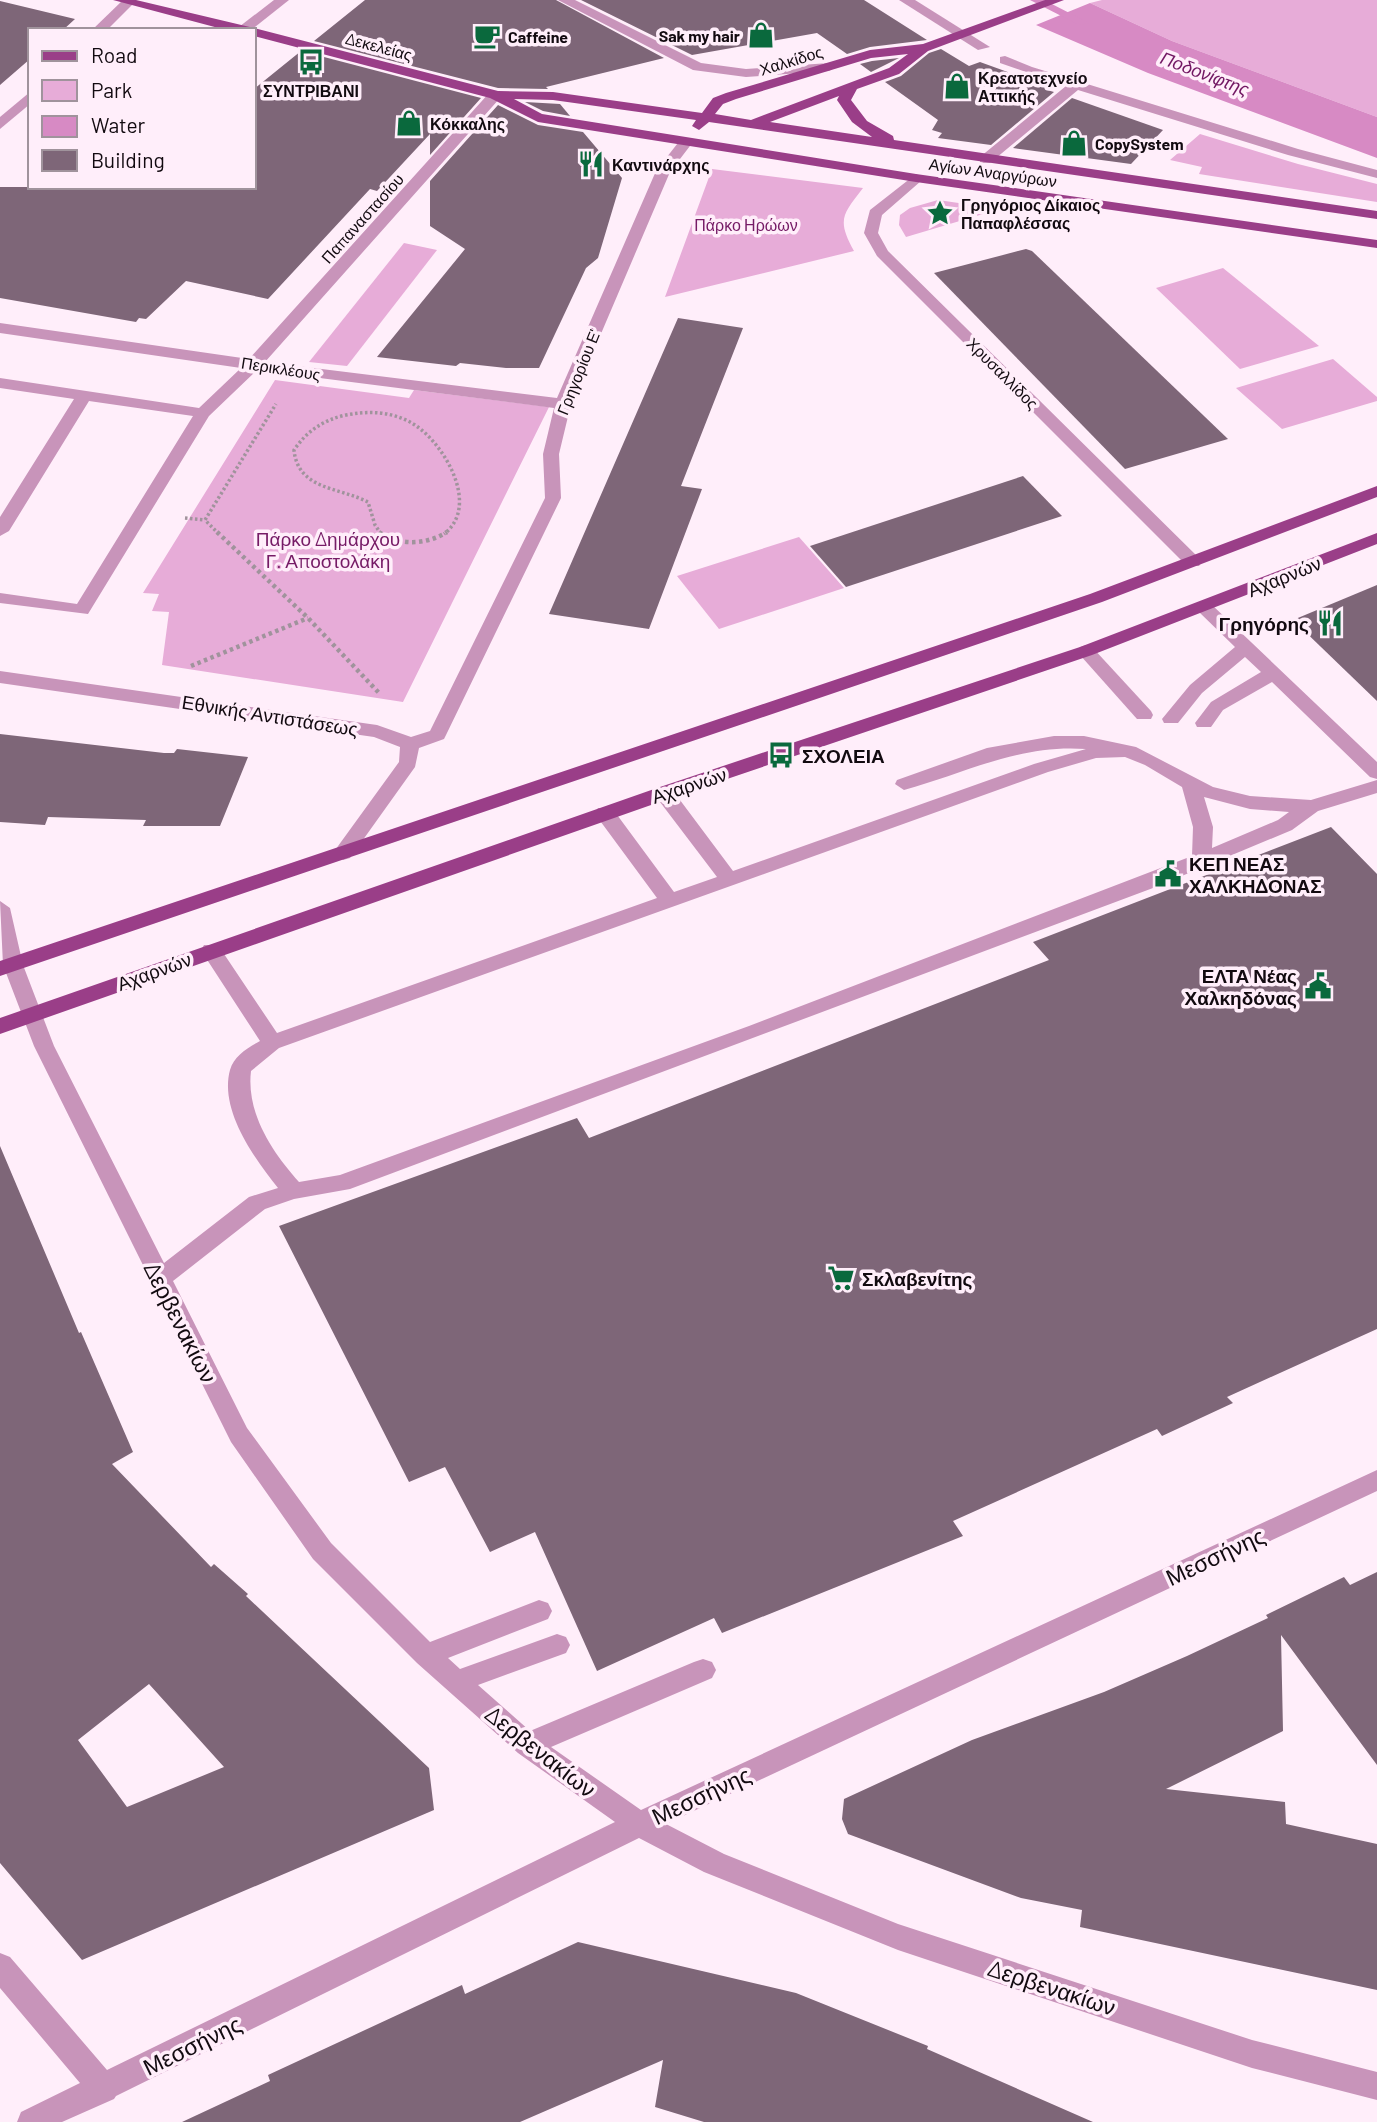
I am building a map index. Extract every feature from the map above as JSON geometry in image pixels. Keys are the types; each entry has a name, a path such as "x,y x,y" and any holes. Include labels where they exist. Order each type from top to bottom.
{"main road":[{"name":"Χαλκίδος","path":"686,142 718,101 870,54 925,48 1057,0"},
{"path":"124,1 235,28"},
{"name":"Δεκελείας","path":"256,33 495,95 538,118 730,148"},
{"name":"Χαλκίδος","path":"730,148 750,125 894,71 925,48"},
{"path":"852,87 844,100 857,122 872,134 913,148"},
{"name":"Δεκελείας","path":"495,95 554,96 706,118"},
{"name":"Αγίων Αναργύρων","path":"706,118 1377,215"},
{"name":"Αγίων Αναργύρων","path":"730,148 916,178 1377,244"},
{"path":"7,967 1096,598 1377,491"},
{"name":"Αχαρνών","path":"0,1026 605,813 1086,651 1205,608 1377,538"}],"street":[{"path":"246,28 282,0"},
{"path":"565,0 698,66 746,73 829,67"},
{"path":"906,0 983,47"},
{"path":"101,28 124,1"},
{"path":"1005,60 1293,152 1377,174"},
{"path":"985,160 1077,84"},
{"name":"Παπαναστασίου","path":"0,598 82,610 204,413 254,364 495,95"},
{"path":"0,125 28,98"},
{"name":"Γρηγορίου Ε'","path":"410,744 437,735 553,498 551,454 563,404 663,171 686,142"},
{"name":"Χρυσαλλίδος","path":"916,178 875,213 870,233 882,253 1193,562"},
{"name":"Περικλέους","path":"0,328 296,371 563,404"},
{"path":"0,383 204,413"},
{"path":"0,531 83,396"},
{"path":"1205,608 1377,773"},
{"path":"1171,719 1180,705 1208,677 1246,646"},
{"path":"1086,651 1144,715"},
{"path":"1204,723 1217,706 1274,673"},
{"name":"Εθνικής Αντιστάσεως","path":"0,677 377,731 410,744"},
{"path":"904,784 988,752 1041,742 1096,743 1148,758 1190,784 1219,797 1242,803 1311,806"},
{"path":"343,853 408,763 410,744"},
{"path":"294,1191 276,1172 253,1128 237,1089 240,1068 255,1053 272,1043 1058,762 1096,752 1129,751"},
{"path":"1190,784 1203,827 1202,859"},
{"path":"159,1280 257,1203 294,1191 342,1183 755,1031 1202,859 1285,825 1311,806 1377,786"},
{"path":"664,793 729,879"},
{"path":"605,813 669,900"},
{"name":"Δερβενακίων","path":"0,908 7,967 159,1280 239,1435 322,1551 426,1655 527,1745 639,1824 714,1863 898,1937 1252,2054 1377,2086"},
{"path":"211,950 272,1043"},
{"name":"Μεσσήνης","path":"31,2122 104,2089 639,1824 1377,1480"},
{"path":"426,1655 539,1611"},
{"path":"456,1682 557,1646"},
{"path":"527,1745 703,1670"},
{"path":"0,1967 104,2089"}],"path":[{"path":"296,371 205,520 307,618 390,704 410,744"},
{"path":"357,413 397,414 425,430 450,463 457,486 457,519 442,536 429,540 397,540 377,530 368,502 360,496 313,484 296,467 294,450 300,439 323,422 357,413"},
{"path":"125,693 307,618"}],"green space":[{"path":"1102,0 1377,0 1377,117 1172,41 1090,3"},
{"path":"1200,134 1298,164 1377,184 1377,202 1199,174 1202,167 1170,160"},
{"name":"Πάρκο Ηρώων","path":"712,169 863,188 844,218 845,232 854,251 665,297"},
{"path":"938,200 1000,209 906,237 899,225 900,215 910,208"},
{"path":"404,243 437,250 347,366 309,362"},
{"path":"1223,268 1319,346 1240,369 1156,288"},
{"path":"1333,359 1377,397 1377,401 1282,429 1236,388"},
{"name":"Πάρκο Δημάρχου Γ. Αποστολάκη","path":"275,380 409,398 414,390 549,407 403,702 162,665 169,612 152,611 159,594 143,593"},
{"path":"799,537 844,588 719,629 677,576"}],"water":[{"path":"1090,3 1172,41 1377,117 1377,158 1148,73 1036,25"}],"building":[{"path":"365,0 556,0 664,58 546,87 548,89 498,88 314,41"},
{"path":"581,0 864,0 927,40 870,47 847,54 817,33 692,55"},
{"path":"0,1 75,19 65,28 28,28 28,61 0,85"},
{"path":"941,49 969,66 980,62 1049,87 1047,90 1054,92 991,145 938,138 942,133 932,130 938,120 885,82 901,76 929,53"},
{"path":"301,51 481,98 430,155 430,134 377,191 370,189 268,299 186,281 146,319 139,318 136,322 0,298 0,187 256,189 256,87"},
{"path":"899,58 871,72 860,64 872,61"},
{"path":"1072,98 1163,130 1131,164 1013,148"},
{"path":"525,102 560,104 570,116 543,111"},
{"path":"498,105 538,125 583,132 622,178 598,258 586,268 539,368 460,363 456,366 377,357 465,249 430,226 430,181"},
{"path":"1026,249 1032,251 1228,439 1125,469 934,273"},
{"path":"678,318 743,328 681,486 702,489 649,629 549,614"},
{"path":"1023,476 1062,516 846,587 810,546"},
{"path":"1377,585 1377,701 1293,620"},
{"path":"0,734 164,753 174,753 177,749 248,757 220,826 143,826 146,820 48,817 45,825 0,822"},
{"name":"Σκλαβενίτης","path":"1331,827 1377,874 1377,1329 1227,1397 1233,1403 1162,1436 1157,1429 953,1521 963,1536 722,1633 714,1618 597,1671 535,1532 490,1552 445,1467 409,1482 279,1226 577,1118 589,1138 1049,960 1033,942"},
{"path":"0,1146 133,1452 112,1464 211,1567 214,1564 248,1594 246,1596 429,1768 434,1810 82,1960 0,1863","holes":["149,1684 224,1767 127,1807 78,1740"]},
{"path":"1377,1572 1377,1765 1281,1635 1283,1731 1166,1789 1285,1802 1286,1824 1377,1844 1377,1990 1080,1927 1082,1910 1021,1898 848,1834 842,1819 844,1799 972,1740 1104,1692 1187,1656 1268,1618 1266,1615 1344,1577 1350,1585"},
{"path":"578,1942 796,1993 928,2046 927,2049 1093,2122 704,2122 655,2107 663,2060 520,2122 182,2122 270,2081 268,2075 462,1985 465,1994"}],"waterway":[{"name":"Ποδονίφτης","path":"1035,0 1083,23"}],"place":[{"name":"Sak my hair","path":"761,35"},
{"name":"Caffeine","path":"487,36"},
{"name":"ΣΥΝΤΡΙΒΑΝΙ","path":"311,62"},
{"name":"Κρεατοτεχνείο Αττικής","path":"957,86"},
{"name":"Κόκκαλης","path":"409,123"},
{"name":"CopySystem","path":"1074,143"},
{"name":"Καντινάρχης","path":"591,164"},
{"name":"Γρηγόριος Δίκαιος Παπαφλέσσας","path":"940,213"},
{"name":"Γρηγόρης","path":"1330,623"},
{"name":"ΣΧΟΛΕΙΑ","path":"781,755"},
{"name":"ΚΕΠ ΝΕΑΣ ΧΑΛΚΗΔΟΝΑΣ","path":"1168,874"},
{"name":"ΕΛΤΑ Νέας Χαλκηδόνας","path":"1318,986"},
{"name":"Σκλαβενίτης","path":"841,1278"}]}
